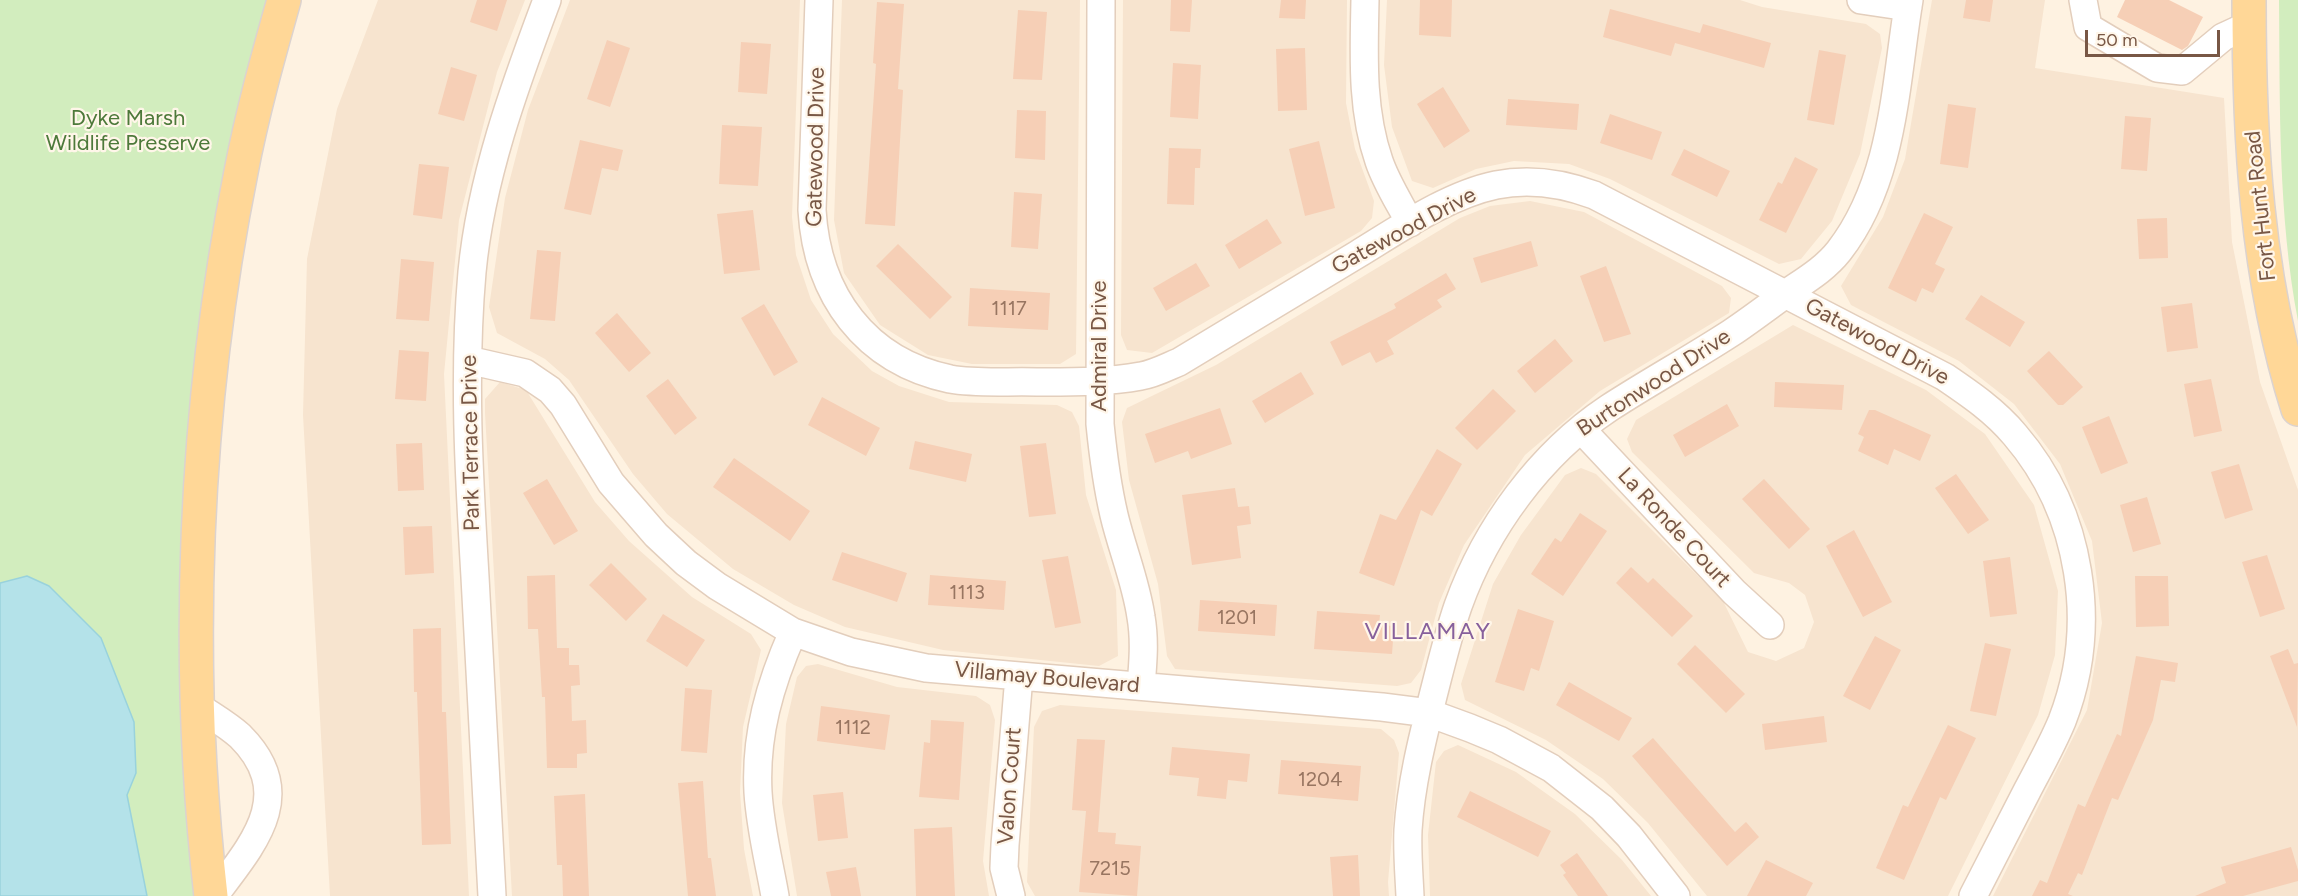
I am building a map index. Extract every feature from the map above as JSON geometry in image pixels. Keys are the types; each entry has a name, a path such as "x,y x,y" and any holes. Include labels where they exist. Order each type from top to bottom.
{"main road":[{"path":"212,896 200,765 197,580 200,506 219,302 241,171 284,0"},
{"name":"Fort Hunt Road","path":"2249,12 2254,159 2259,223 2271,304 2298,409"}],"street":[{"name":"Park Terrace Drive","path":"492,896 467,444 472,271 494,159 519,74 547,0"},
{"name":"Gatewood Drive","path":"819,0 812,210 813,232 821,268 836,299 859,329 884,351 929,373 952,379 975,381 1058,382 1141,376 1179,362 1410,223 1482,189 1522,182 1550,183 1594,195 1787,293 1945,377 1974,397 1998,417 2028,451 2050,487 2068,528 2078,572 2082,611 2080,650 2062,722 1973,896"},
{"name":"Admiral Drive","path":"1101,0 1100,424 1106,481 1142,619 1144,646 1141,686"},
{"path":"1365,0 1364,85 1369,122 1382,170 1410,223"},
{"path":"1861,0 1908,4"},
{"path":"2083,0 2088,27 2157,68 2182,71 2223,38 2249,12"},
{"name":"Burtonwood Drive","path":"1410,896 1408,832 1412,785 1459,604 1477,562 1498,525 1526,485 1552,455 1581,429 1608,408 1732,333 1824,269 1850,235 1872,194 1887,146 1908,4"},
{"name":"Villamay Boulevard","path":"468,360 525,373 550,390 563,405 611,483 656,535 686,563 717,586 793,633 851,652 926,668 1429,713 1499,740 1551,768 1576,786 1602,808 1629,836 1676,896"},
{"name":"La Ronde Court","path":"1581,429 1734,592 1770,625"},
{"path":"775,896 761,819 758,768 760,733 778,667 793,633"},
{"name":"Valon Court","path":"1011,896 1005,874 1005,845 1019,676"},
{"path":"199,706 239,735 254,753 266,780 268,798 259,834 212,896"}],"shaded area":[{"path":"378,0 525,0 497,72 459,220 444,374 469,896 330,896 303,415 307,259 337,109"},
{"path":"570,0 800,0 792,217 796,255 811,300 833,334 872,371 899,386 949,402 1057,405 1072,412 1079,426 1086,495 1116,590 1118,656 1099,666 943,650 845,627 794,605 733,569 667,514 633,474 569,380 545,359 497,333 489,307 505,198 528,110"},
{"path":"842,0 1080,0 1076,354 1060,364 972,364 928,355 880,325 844,273 834,220"},
{"path":"1123,0 1347,0 1346,103 1355,149 1374,201 1372,218 1361,231 1152,353 1127,350 1121,335"},
{"path":"1387,0 1740,0 1762,7 1866,24 1880,34 1882,48 1860,154 1832,221 1801,259 1779,264 1610,179 1569,164 1514,161 1476,169 1433,188 1412,181 1392,127 1384,65"},
{"path":"1932,0 2045,0 2035,68 2224,98 2232,242 2260,382 2298,490 2298,896 1993,896 2087,710 2102,623 2092,541 2060,464 2014,404 1959,361 1851,305 1841,286 1883,217 1905,159"},
{"path":"1530,201 1584,212 1722,286 1731,298 1729,313 1600,391 1525,455 1464,545 1439,603 1421,670 1411,683 1397,686 1175,669 1167,656 1158,584 1129,480 1122,422 1127,408 1216,365 1460,218 1490,206"},
{"path":"1793,325 1926,390 1985,434 2034,505 2058,591 2055,655 2038,715 1948,896 1707,896 1648,823 1603,779 1546,740 1465,700 1461,684 1493,584 1521,535 1565,475 1581,468 1596,474 1723,601 1748,652 1776,661 1804,648 1814,622 1805,595 1789,583 1754,573 1632,452 1627,439 1636,420"},
{"path":"500,382 526,390 595,502 629,541 692,597 751,634 761,650 743,727 740,792 744,849 753,896 512,896 485,413 485,399"},
{"path":"818,664 897,687 976,696 990,705 995,720 983,861 989,896 797,896 782,803 786,724 797,677 806,666"},
{"path":"1060,705 1381,729 1394,740 1399,753 1388,882 1389,896 1035,896 1027,882 1034,727 1042,711"},
{"path":"1458,745 1516,772 1575,814 1622,860 1651,896 1430,896 1428,835 1436,762 1444,751"}],"green space":[{"name":"Dyke Marsh Wildlife Preserve","path":"0,0 286,0 211,377 211,896 0,896"},
{"path":"2279,0 2298,0 2298,321 2291,281 2283,201"}],"water":[{"path":"27,576 49,586 101,638 134,722 136,773 127,795 147,896 0,896 0,583"}],"building":[{"path":"477,0 507,0 497,31 470,22"},
{"path":"1171,0 1192,0 1190,32 1170,31"},
{"path":"1281,0 1306,0 1305,19 1279,18"},
{"path":"1420,0 1452,0 1451,37 1419,35"},
{"path":"1966,0 1993,0 1990,22 1963,18"},
{"path":"2125,0 2169,0 2203,17 2188,46 2182,50 2117,17"},
{"path":"877,2 904,4 898,89 903,90 895,226 865,224 876,64 873,63"},
{"path":"1610,9 1700,33 1703,24 1771,43 1764,68 1675,43 1671,56 1603,37"},
{"path":"1018,10 1047,12 1042,80 1013,79"},
{"path":"607,40 630,48 610,107 587,99"},
{"path":"741,42 771,44 767,94 738,92"},
{"path":"1305,48 1307,110 1278,111 1276,49"},
{"path":"1819,50 1846,55 1834,125 1807,120"},
{"path":"1173,63 1201,65 1198,119 1170,117"},
{"path":"451,67 477,75 464,121 438,114"},
{"path":"1443,87 1470,131 1444,148 1417,104"},
{"path":"1508,99 1579,104 1577,130 1506,125"},
{"path":"1948,104 1976,108 1968,168 1940,164"},
{"path":"1017,110 1046,111 1045,160 1015,158"},
{"path":"1610,114 1662,132 1652,160 1600,143"},
{"path":"2125,116 2151,118 2147,171 2121,169"},
{"path":"722,125 762,127 758,186 719,184"},
{"path":"580,140 623,150 618,171 602,168 591,215 564,209"},
{"path":"1319,141 1335,208 1305,216 1289,149"},
{"path":"1169,148 1201,149 1200,168 1195,168 1194,205 1167,204"},
{"path":"1684,149 1730,171 1717,197 1671,175"},
{"path":"1795,157 1818,169 1786,233 1759,220 1778,182 1782,184"},
{"path":"419,164 449,167 442,219 413,215"},
{"path":"1014,192 1042,194 1038,249 1011,247"},
{"path":"753,210 760,270 724,274 717,214"},
{"path":"1924,213 1953,227 1935,264 1945,269 1933,293 1922,288 1916,302 1888,288"},
{"path":"2167,218 2168,258 2139,259 2137,219"},
{"path":"1267,219 1282,243 1239,269 1225,245"},
{"path":"1531,241 1538,266 1481,283 1473,258"},
{"path":"898,244 952,297 930,319 876,266"},
{"path":"537,250 561,252 555,321 530,319"},
{"path":"401,259 434,262 429,321 396,319"},
{"path":"1196,263 1210,286 1166,311 1153,288"},
{"path":"1606,266 1631,334 1604,342 1580,276"},
{"path":"1446,273 1456,289 1437,300 1442,307 1387,341 1394,354 1376,363 1370,352 1342,366 1330,342 1396,308 1394,304"},
{"path":"970,288 1050,293 1048,330 968,326"},
{"path":"1981,295 2025,322 2010,347 1965,319"},
{"path":"2192,303 2198,348 2167,352 2161,307"},
{"path":"764,304 798,362 774,376 741,318"},
{"path":"617,313 651,353 629,372 595,333"},
{"path":"1555,339 1573,361 1535,393 1517,371"},
{"path":"399,350 429,352 426,401 395,399"},
{"path":"2049,351 2083,387 2063,405 2058,405 2027,371"},
{"path":"1301,372 1314,394 1265,423 1252,401"},
{"path":"668,379 697,418 675,435 646,396"},
{"path":"2211,379 2222,431 2194,437 2184,384"},
{"path":"1775,382 1844,385 1842,410 1774,407"},
{"path":"1493,389 1516,411 1477,450 1455,428"},
{"path":"822,397 880,428 866,456 808,425"},
{"path":"1727,404 1739,426 1685,457 1673,435"},
{"path":"1220,408 1232,444 1191,459 1188,451 1155,463 1145,434"},
{"path":"1869,410 1875,410 1931,435 1920,461 1894,449 1888,465 1858,451 1864,437 1858,434"},
{"path":"2109,416 2128,463 2101,474 2082,427"},
{"path":"915,441 972,454 966,482 909,469"},
{"path":"422,443 424,490 398,491 396,444"},
{"path":"1046,443 1056,514 1029,517 1020,446"},
{"path":"1437,449 1462,464 1432,516 1421,510 1394,586 1359,573 1380,514 1396,520"},
{"path":"734,458 810,511 790,541 713,487"},
{"path":"2239,464 2253,510 2225,519 2211,472"},
{"path":"1956,474 1989,520 1968,534 1935,488"},
{"path":"547,479 578,531 554,545 523,493"},
{"path":"1764,479 1810,529 1789,549 1742,499"},
{"path":"1235,488 1238,507 1249,506 1251,524 1237,526 1241,558 1192,565 1182,495"},
{"path":"2147,497 2161,544 2133,552 2120,505"},
{"path":"1580,513 1607,531 1563,596 1531,574 1555,538 1561,542"},
{"path":"432,526 434,573 405,575 403,527"},
{"path":"1854,530 1892,602 1863,617 1826,546"},
{"path":"842,552 907,573 897,602 832,580"},
{"path":"2267,555 2285,609 2260,617 2242,562"},
{"path":"1068,556 1081,623 1055,628 1042,560"},
{"path":"2010,557 2017,614 1990,617 1983,561"},
{"path":"611,563 647,599 626,621 589,585"},
{"path":"1631,567 1648,583 1653,578 1693,616 1672,637 1616,583"},
{"path":"555,575 557,648 569,648 569,665 579,665 580,685 571,686 572,721 586,720 587,753 577,754 577,768 547,768 545,697 542,697 538,629 528,629 527,576"},
{"path":"930,575 1006,581 1004,610 928,605"},
{"path":"2135,576 2168,576 2169,626 2136,627"},
{"path":"1200,600 1277,605 1275,636 1198,631"},
{"path":"1518,609 1554,621 1539,671 1531,668 1524,691 1495,682"},
{"path":"1317,611 1380,615 1379,625 1394,626 1392,654 1314,649"},
{"path":"663,614 705,640 687,667 646,641"},
{"path":"441,628 442,712 446,712 451,844 422,845 413,629"},
{"path":"1875,636 1901,650 1870,710 1843,696"},
{"path":"1985,643 2011,649 1996,716 1970,711"},
{"path":"1695,645 1745,694 1726,713 1677,664"},
{"path":"2288,649 2294,664 2298,663 2297,727 2270,656"},
{"path":"2136,656 2178,663 2175,682 2161,680 2153,720 2118,800 2112,798 2082,875 2078,873 2068,894 2073,896 2032,896 2040,880 2047,883 2078,804 2085,807 2117,734 2121,736"},
{"path":"1569,682 1632,718 1619,741 1556,705"},
{"path":"685,688 712,690 707,753 681,751"},
{"path":"821,706 890,715 885,750 817,741"},
{"path":"1824,716 1827,742 1765,750 1762,724"},
{"path":"931,720 964,722 959,800 919,797 924,742 930,743"},
{"path":"1948,725 1976,738 1946,800 1940,797 1904,880 1876,868 1903,805 1908,807"},
{"path":"1653,738 1735,832 1746,822 1759,837 1727,866 1632,756"},
{"path":"1077,739 1105,740 1098,832 1116,833 1115,844 1141,846 1137,896 1079,892 1086,811 1072,810"},
{"path":"1172,747 1250,754 1247,782 1228,780 1226,799 1197,796 1199,778 1169,775"},
{"path":"1281,760 1361,766 1358,801 1278,794"},
{"path":"703,781 708,858 711,858 716,896 688,896 678,783"},
{"path":"1470,791 1551,831 1538,857 1457,817"},
{"path":"843,792 848,838 818,841 813,795"},
{"path":"585,794 589,896 563,896 562,865 557,865 554,796"},
{"path":"952,827 955,896 916,896 914,829"},
{"path":"2291,847 2298,870 2298,881 2243,896 2195,896 2226,883 2221,867"},
{"path":"1577,853 1608,896 1578,896 1563,875 1566,873 1560,865"},
{"path":"1358,855 1360,896 1333,896 1330,857"},
{"path":"1766,860 1813,883 1806,896 1747,896"},
{"path":"856,867 861,896 831,896 826,872"}],"district":[{"name":"VILLAMAY","path":"1428,632"}]}
